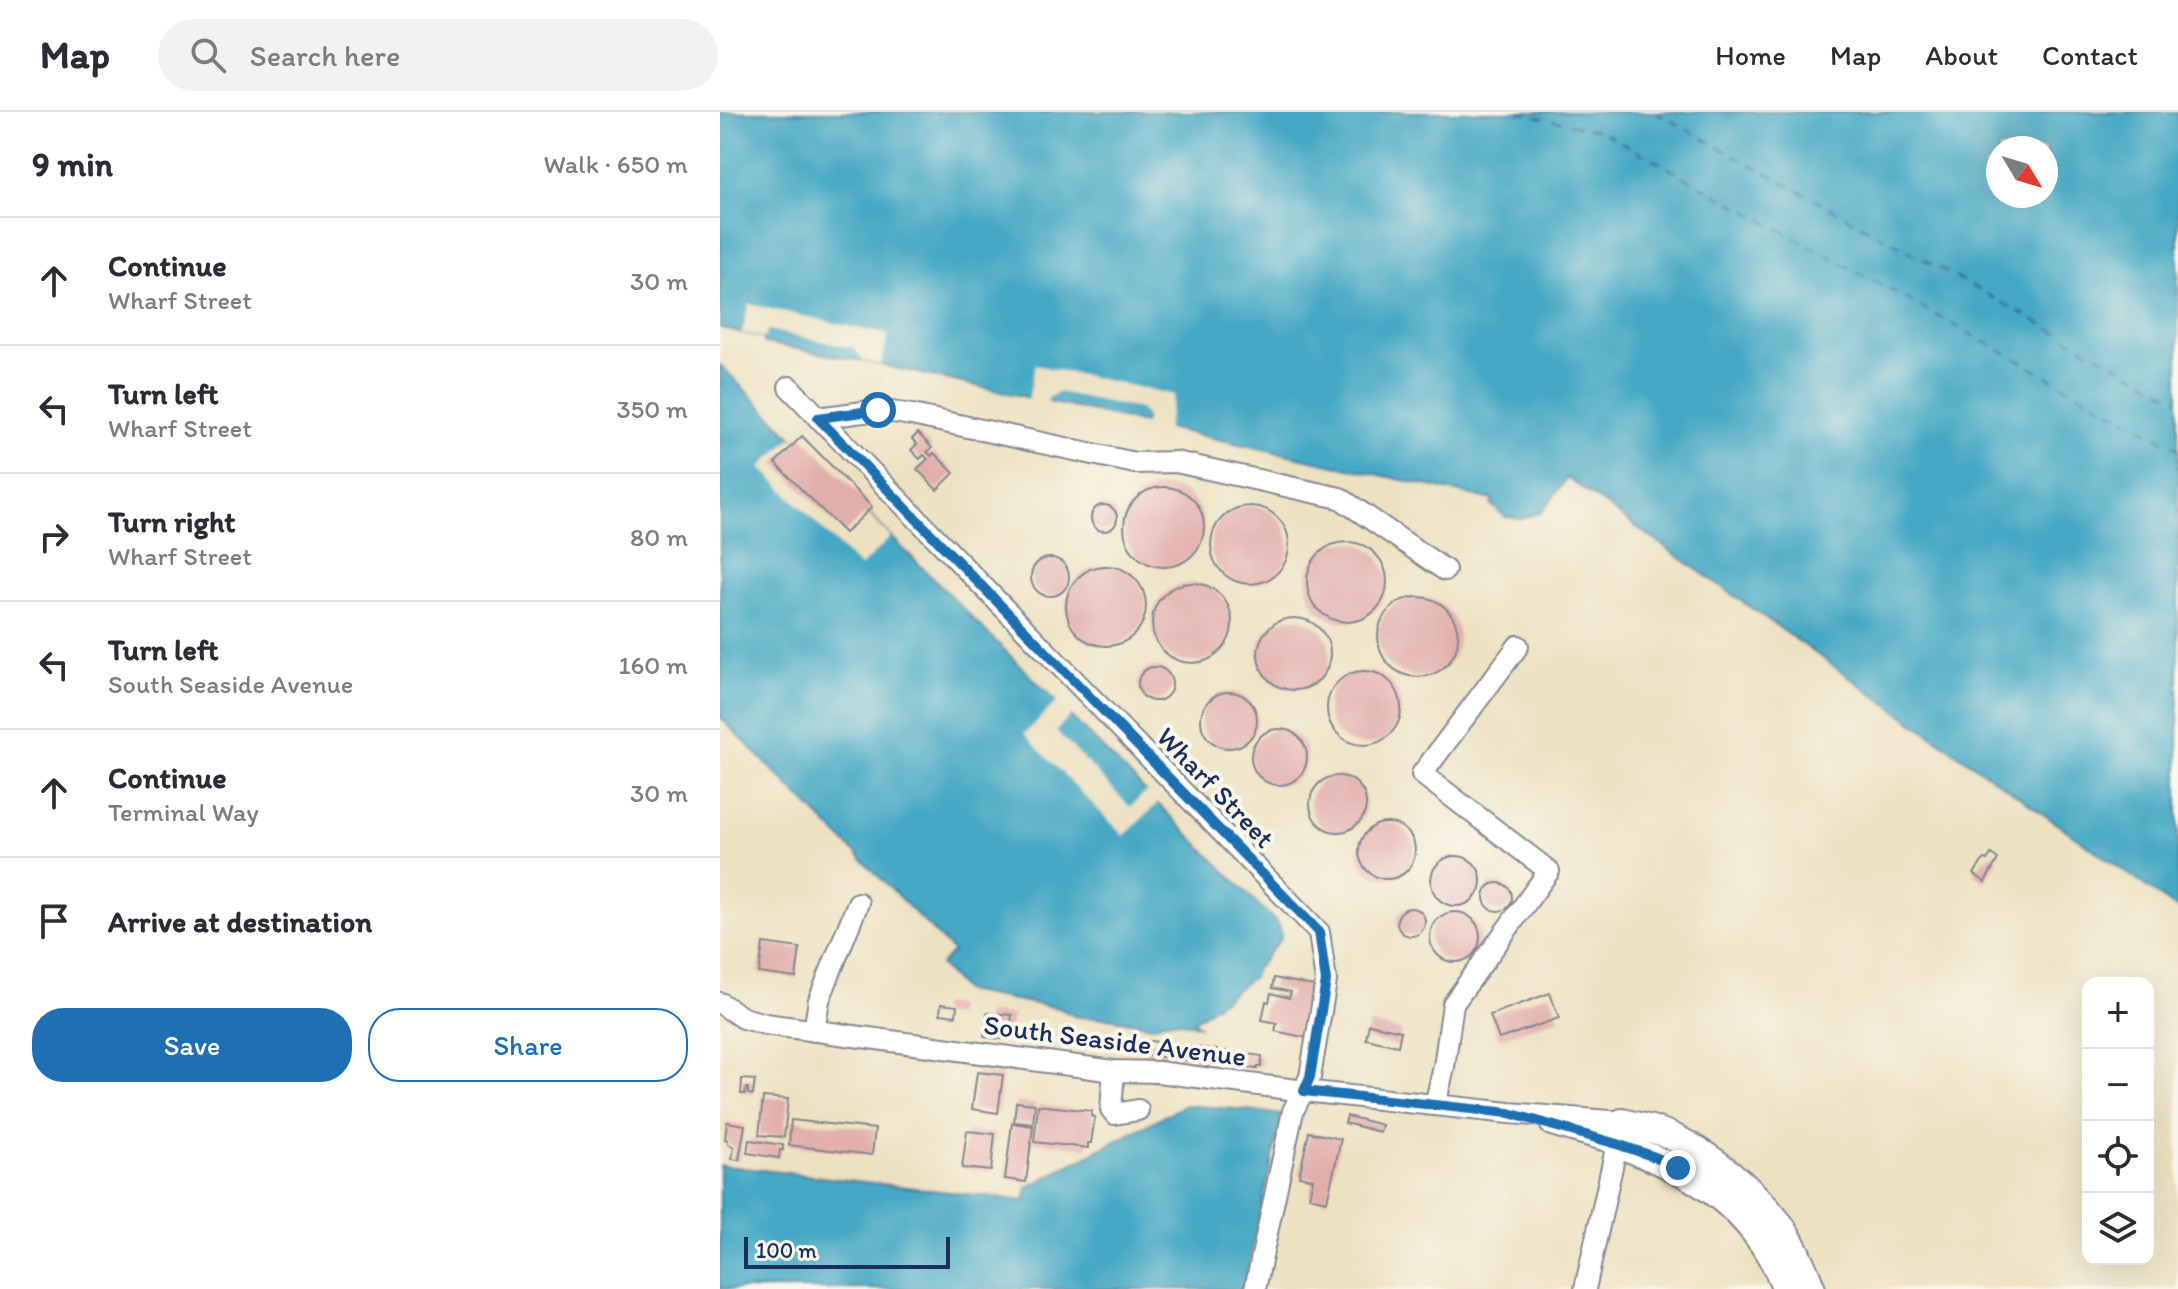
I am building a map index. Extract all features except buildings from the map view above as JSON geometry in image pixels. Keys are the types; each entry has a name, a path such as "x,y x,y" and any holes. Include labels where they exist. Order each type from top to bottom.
{"main road":[{"path":"1620,1133 1655,1157 1678,1168 1728,1204 1761,1242 1786,1289"},
{"path":"1620,1133 1673,1137 1716,1162 1780,1224 1812,1289"}],"street":[{"name":"Wharf Street","path":"789,387 1319,932 1326,981 1310,1077 1293,1111 1255,1289"},
{"path":"818,418 878,410 912,415 1135,463 1176,462 1340,498 1445,570"},
{"path":"1435,1105 1453,1004 1549,871 1422,774 1518,646"},
{"path":"814,1031 819,1000 858,903"},
{"name":"South Seaside Avenue","path":"720,1003 743,1018 814,1031 1114,1071 1158,1072 1509,1113 1620,1133"},
{"path":"1114,1071 1111,1109 1115,1114 1138,1110"},
{"path":"1585,1289 1620,1133"}],"water":[{"path":"720,112 2178,112 2178,909 1567,478 1542,512 1521,519 1506,517 1491,505 1493,500 863,361 764,343 764,338 720,328"},
{"path":"720,365 1279,925 1281,938 1257,966 1253,977 1194,1021 1199,1026 1177,1021 1164,1021 1154,1026 1107,1018 1076,1017 1059,1008 964,991 940,965 953,951 720,717"},
{"path":"1185,1105 1282,1115 1244,1289 720,1289 720,1165 1025,1201 1028,1187"}],"pier":[{"path":"749,304 888,335 881,365 863,361 854,348 768,330 765,338 742,333"},
{"path":"1035,365 1174,395 1166,432 1144,427 1147,418 1140,409 1059,392 1049,397 1047,405 1028,401"},
{"path":"792,437 891,537 860,567 761,467"},
{"path":"1059,700 1073,713 1056,731 1130,807 1149,789 1160,801 1124,836 1024,734"}],"ferry route":[{"path":"1517,112 1601,131 2178,448"},
{"path":"1655,112 2178,399"}],"route":[{"path":"878,410 818,418 1319,932 1326,981 1310,1077 1304,1091 1509,1113 1617,1144 1678,1168"}]}
